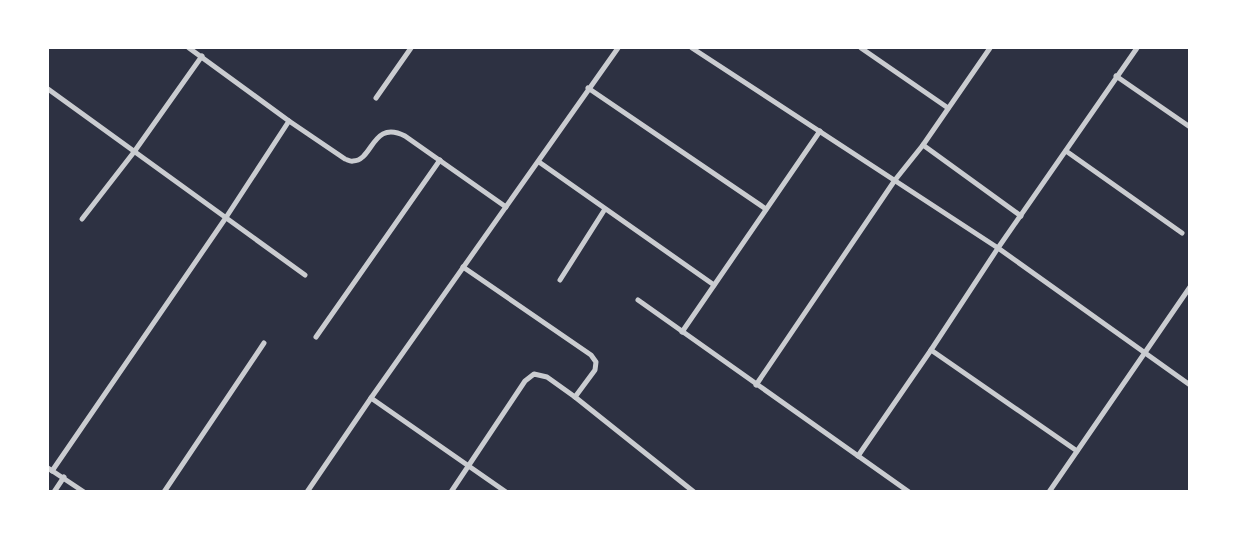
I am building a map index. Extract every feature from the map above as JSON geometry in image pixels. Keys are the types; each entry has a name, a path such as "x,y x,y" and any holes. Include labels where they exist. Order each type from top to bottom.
{"street":[{"path":"190,48 290,121 346,159 353,162 360,159 380,137 388,131 396,131 506,207"},
{"path":"376,98 410,48"},
{"path":"307,492 463,267 539,162 588,88 618,48"},
{"path":"692,48 998,248 1190,385"},
{"path":"861,48 948,108"},
{"path":"756,385 895,180 923,144 990,48"},
{"path":"858,456 1136,48"},
{"path":"82,219 134,152 202,56"},
{"path":"1116,76 1190,128"},
{"path":"588,88 766,208"},
{"path":"48,89 225,219 305,275"},
{"path":"84,492 50,469 225,219 290,121"},
{"path":"682,332 820,131"},
{"path":"923,144 1021,216"},
{"path":"1066,151 1182,234"},
{"path":"316,337 440,160"},
{"path":"539,162 714,285"},
{"path":"560,280 605,209"},
{"path":"463,267 590,355 596,362 595,370 575,397"},
{"path":"1049,492 1190,287"},
{"path":"638,300 909,492"},
{"path":"164,492 264,342"},
{"path":"931,350 1077,451"},
{"path":"451,492 525,381 534,374 547,377 575,397 694,492"},
{"path":"371,398 506,492"},
{"path":"54,492 64,477"}]}
